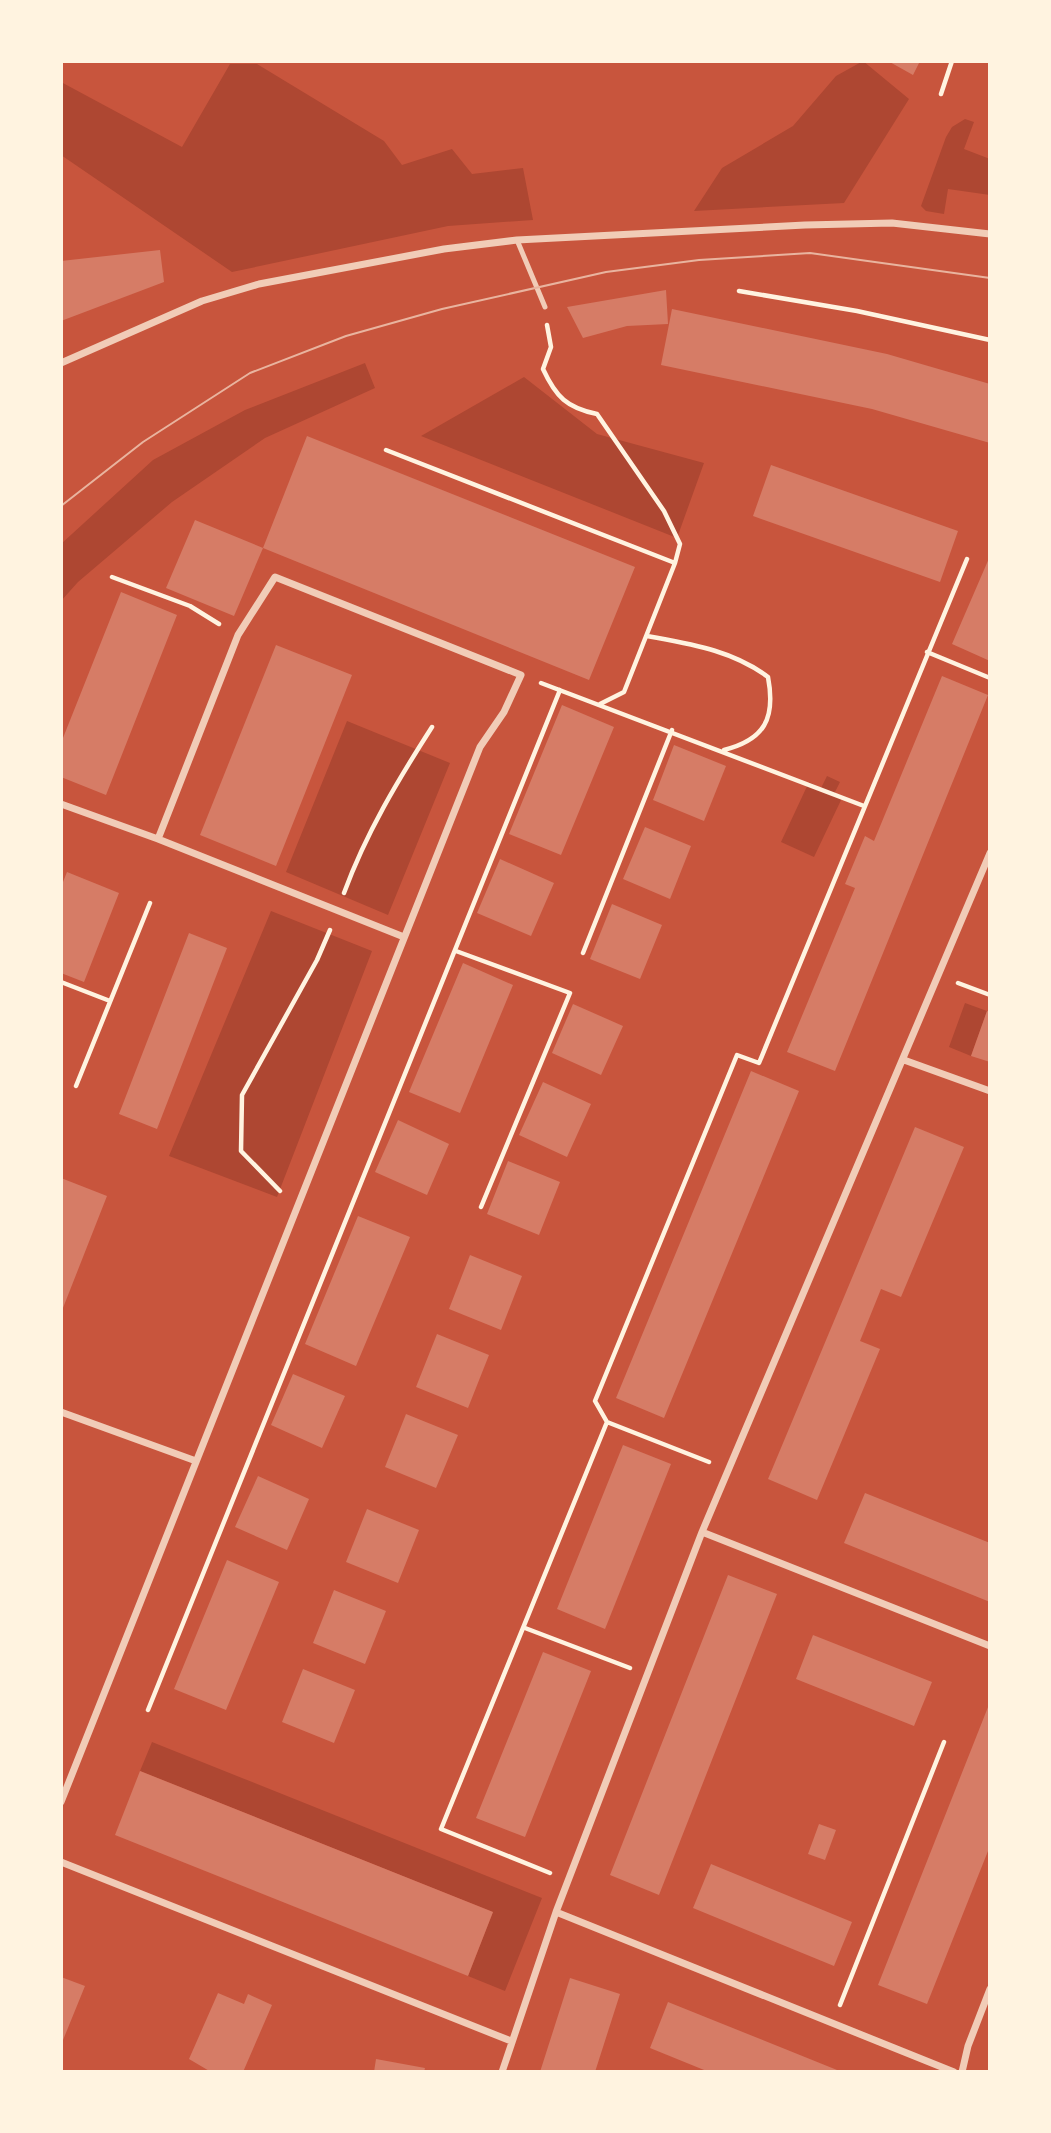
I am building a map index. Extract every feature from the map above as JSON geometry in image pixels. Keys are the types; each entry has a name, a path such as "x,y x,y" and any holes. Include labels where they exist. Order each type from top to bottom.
{"street":[{"path":"61,363 202,301 259,284 443,249 517,240 892,223 990,234"},
{"path":"61,1802 480,747 504,712 521,675 275,577 238,635 158,839"},
{"path":"61,804 158,839 404,937"},
{"path":"502,2072 556,1912 702,1532 990,853"},
{"path":"904,1060 990,1091"},
{"path":"61,1412 197,1461"},
{"path":"702,1532 990,1646"},
{"path":"61,1861 511,2041"},
{"path":"556,1912 954,2072"},
{"path":"962,2072 968,2046 990,1989"}],"lane":[{"path":"517,240 545,307"}],"path":[{"path":"941,94 952,61"},
{"path":"739,291 857,311 990,340"},
{"path":"545,307 551,347 543,369 550,384 573,409 597,414 664,511 680,544 624,692 600,704"},
{"path":"386,450 675,563"},
{"path":"729,1470 607,1422 595,1401 737,1055 759,1063 967,559"},
{"path":"112,577 191,606 238,635"},
{"path":"647,636 709,648 748,662 768,677 771,695 766,722 749,743 723,750"},
{"path":"927,652 990,678"},
{"path":"521,675 672,730 864,806"},
{"path":"148,1710 560,690"},
{"path":"296,1209 241,1151 242,1094 317,960 356,859 392,790 432,727"},
{"path":"583,953 672,730"},
{"path":"76,1086 150,902"},
{"path":"456,951 570,993 481,1207"},
{"path":"939,976 990,995"},
{"path":"61,982 110,1001"},
{"path":"568,1880 441,1829 526,1628 607,1422"},
{"path":"526,1628 647,1675"},
{"path":"833,2023 944,1742"}],"shaded area":[{"path":"863,61 909,99 844,203 694,211 722,168 793,126 836,76"},
{"path":"230,64 257,64 384,141 402,165 452,149 472,174 523,168 533,220 448,226 232,272 61,155 61,82 182,147"},
{"path":"965,119 974,122 964,149 990,159 990,195 948,189 944,214 926,211 921,206 946,137 952,127"},
{"path":"365,363 375,388 265,438 172,502 78,582 61,601 61,544 153,460 245,410"},
{"path":"524,377 597,434 704,463 677,538 421,436"},
{"path":"347,721 450,763 388,915 286,872"},
{"path":"827,776 840,782 834,794 842,798 814,857 781,842 809,782 821,788"},
{"path":"271,911 372,951 277,1197 169,1156"},
{"path":"965,1003 987,1011 971,1056 949,1047"},
{"path":"152,1742 542,1898 505,1991 468,1976 493,1912 140,1771"}],"building":[{"path":"888,61 920,61 913,75"},
{"path":"160,250 164,282 61,321 61,261"},
{"path":"666,290 668,324 627,326 583,338 567,307"},
{"path":"672,309 887,354 990,384 990,443 872,409 661,365"},
{"path":"307,436 635,567 589,680 263,548"},
{"path":"771,465 958,531 940,582 753,516"},
{"path":"195,520 263,548 234,616 166,588"},
{"path":"990,556 990,661 952,644"},
{"path":"121,592 177,615 106,795 61,777 61,743"},
{"path":"276,645 352,675 276,866 200,835"},
{"path":"942,676 988,695 835,1071 787,1052 855,888 845,884 865,836 874,841"},
{"path":"562,705 614,727 561,855 509,834"},
{"path":"674,745 726,766 704,821 653,800"},
{"path":"645,827 691,846 670,899 623,879"},
{"path":"500,859 554,883 531,936 477,913"},
{"path":"67,872 119,893 84,982 61,973 61,887"},
{"path":"612,904 662,925 640,979 590,959"},
{"path":"189,933 227,948 157,1129 119,1114"},
{"path":"463,963 513,985 460,1113 409,1092"},
{"path":"573,1004 623,1026 601,1075 552,1053"},
{"path":"987,1011 990,1012 990,1062 971,1056"},
{"path":"751,1071 799,1091 664,1418 616,1398"},
{"path":"543,1082 591,1104 567,1157 519,1135"},
{"path":"398,1120 449,1144 427,1195 375,1172"},
{"path":"915,1127 964,1147 901,1297 881,1289 860,1341 880,1349 817,1500 768,1479"},
{"path":"508,1161 560,1182 539,1235 487,1214"},
{"path":"61,1178 107,1196 61,1313"},
{"path":"358,1216 410,1237 356,1366 305,1344"},
{"path":"470,1255 522,1276 501,1330 449,1309"},
{"path":"437,1334 489,1355 468,1408 416,1387"},
{"path":"293,1374 345,1396 322,1448 271,1425"},
{"path":"406,1414 458,1435 436,1488 385,1467"},
{"path":"623,1445 671,1464 605,1629 557,1609"},
{"path":"258,1476 309,1499 287,1550 235,1527"},
{"path":"865,1493 990,1543 990,1602 844,1543"},
{"path":"367,1509 419,1530 398,1583 346,1562"},
{"path":"227,1560 279,1582 226,1710 174,1689"},
{"path":"728,1575 777,1594 659,1895 610,1875"},
{"path":"334,1590 386,1611 365,1664 313,1643"},
{"path":"813,1635 932,1682 914,1726 796,1679"},
{"path":"543,1652 591,1671 525,1837 476,1818"},
{"path":"303,1669 355,1690 334,1743 282,1722"},
{"path":"990,1702 990,1846 927,2004 878,1985"},
{"path":"140,1771 493,1912 468,1976 115,1835"},
{"path":"819,1824 836,1830 825,1860 808,1854"},
{"path":"711,1864 852,1922 834,1966 693,1908"},
{"path":"61,1977 85,1986 61,2045"},
{"path":"570,1978 620,1994 595,2072 540,2072"},
{"path":"218,1993 244,2004 248,1994 272,2005 243,2072 211,2072 189,2059"},
{"path":"668,2002 842,2072 709,2072 650,2048"},
{"path":"376,2059 425,2068 424,2072 374,2072"}],"tram line":[{"path":"61,506 143,442 250,373 346,336 442,309 606,272 699,260 810,253 990,278"}]}
